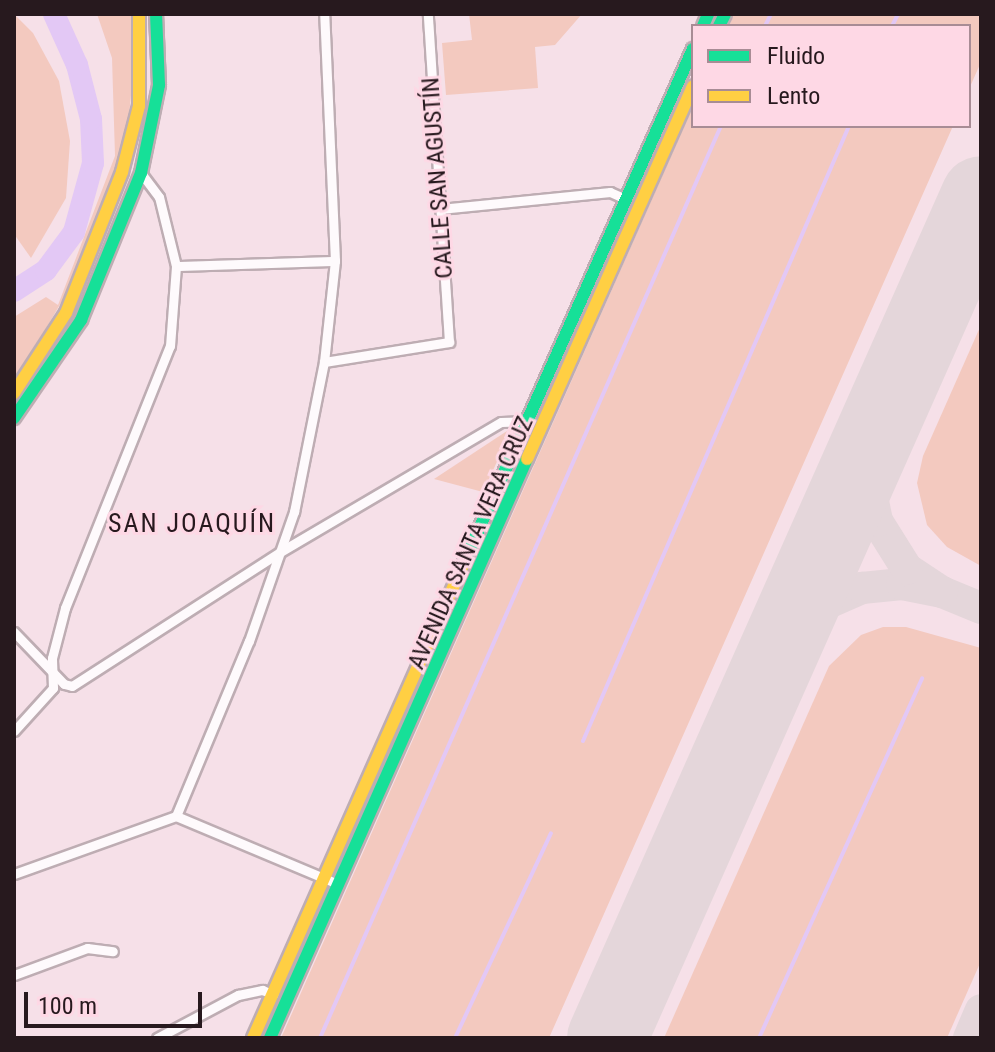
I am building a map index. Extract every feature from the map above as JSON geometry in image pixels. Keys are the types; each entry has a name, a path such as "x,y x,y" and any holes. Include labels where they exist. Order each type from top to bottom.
{"main road":[{"path":"14,393 66,313 122,172 139,106 139,14"},
{"path":"14,418 81,320 141,173 159,85 156,14"},
{"name":"AVENIDA SANTA VERA CRUZ","path":"253,1038 691,53"},
{"name":"AVENIDA SANTA VERA CRUZ","path":"270,1038 691,90"}],"street":[{"path":"176,816 294,512 324,362 335,261 324,14"},
{"name":"CALLE SAN AGUSTÍN","path":"324,362 449,342 428,14"},
{"path":"14,731 42,705 53,688 65,608 170,346 176,266 159,197 141,173"},
{"path":"440,209 610,192 626,199"},
{"path":"176,266 335,261"},
{"path":"14,632 53,672 72,686 280,552 501,422 525,421"},
{"path":"14,874 176,816 338,884"},
{"path":"14,960 17,974 87,948 113,951"},
{"path":"157,1038 238,995 262,990 273,994"}],"shaded area":[{"path":"14,14 33,33 59,81 70,141 66,198 31,258 14,234"},
{"path":"97,14 131,14 134,65 127,136 79,272 14,383 14,317 46,297 58,305 115,156 112,58"},
{"path":"469,14 582,14 555,45 535,47 538,88 446,95 442,43 472,40"},
{"path":"734,14 981,14 981,62 971,84 971,24 730,24"},
{"path":"691,111 691,128 952,128 549,1038 281,1038"},
{"path":"981,325 981,566 947,547 927,525 917,483 923,456"},
{"path":"513,427 483,492 434,479"},
{"path":"883,627 906,627 981,648 981,961 947,1038 664,1038 829,666 861,635"}],"waterway":[{"path":"14,291 46,270 74,232 93,163 91,119 77,65 54,14"},
{"path":"766,24 771,14"},
{"path":"893,24 898,14"},
{"path":"320,1038 720,128"},
{"path":"583,741 848,128"},
{"path":"759,1038 922,678"},
{"path":"455,1038 551,833"}],"taxiway":[{"path":"781,643 823,605 862,588 902,584 942,592 907,569 877,521 869,481 873,441"},
{"path":"942,592 981,608"},
{"path":"969,1038 981,1010"}],"runway":[{"path":"607,1038 981,196"}],"traffic: fast":[{"path":"14,418 81,320 141,173 159,85 156,14"},
{"path":"704,24 708,14"},
{"path":"720,24 725,14"},
{"path":"463,565 691,53"},
{"path":"270,1038 527,459"}],"traffic: slow":[{"path":"14,393 66,313 122,172 139,106 139,14"},
{"path":"527,459 691,90"},
{"path":"253,1038 463,565"}],"district":[{"name":"SAN JOAQUÍN","path":"192,524"}]}
